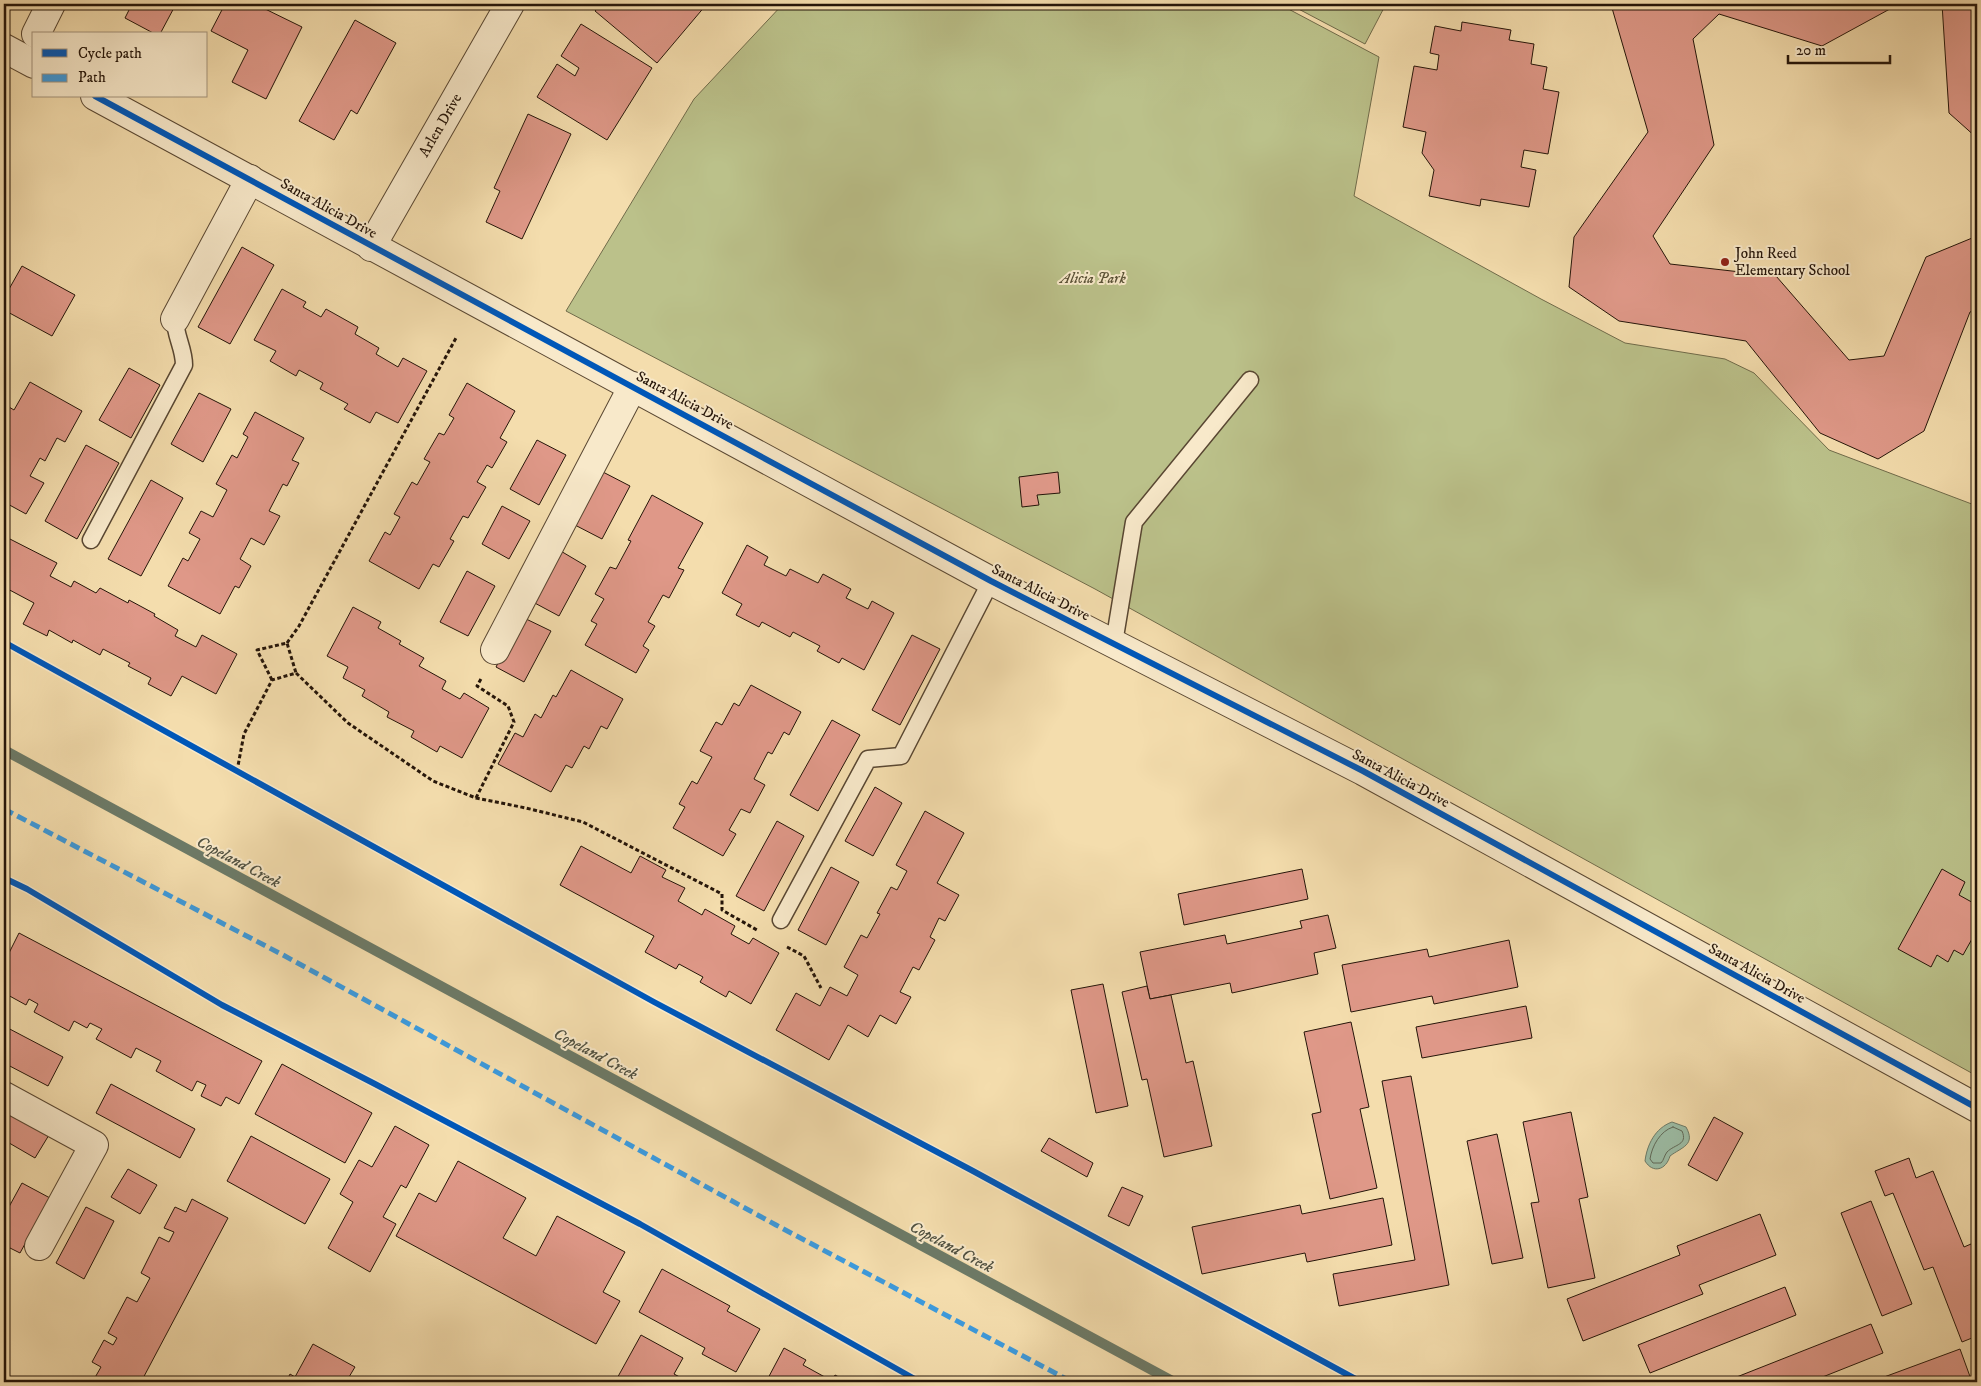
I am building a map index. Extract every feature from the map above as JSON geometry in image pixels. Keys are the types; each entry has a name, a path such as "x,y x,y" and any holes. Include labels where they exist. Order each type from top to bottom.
{"street":[{"path":"37,32 51,4"},
{"name":"Arlen Drive","path":"371,246 510,4"},
{"name":"Santa Alicia Drive","path":"99,98 991,581 1364,771 1977,1108"},
{"path":"175,319 250,179"},
{"path":"495,650 633,386"},
{"path":"4,1096 94,1145 39,1246"}],"lane":[{"path":"91,540 184,365 184,355 175,331 175,319"},
{"path":"1114,643 1134,522 1250,380"},
{"path":"782,920 868,759 901,756 991,581"}],"path":[{"path":"272,680 257,650 287,643 299,626 456,338"},
{"path":"287,643 296,674 348,723 433,782 476,798 583,822 722,894 722,910 760,931"},
{"path":"476,798 514,722 508,706 477,686 495,650"},
{"path":"237,771 244,734 272,680 296,674"},
{"path":"228,766 245,776"},
{"path":"782,944 804,956 821,988"}],"green space":[{"name":"Alicia Park","path":"783,4 1279,4 1379,57 1354,196 1625,343 1725,359 1754,373 1829,450 1977,506 1977,1076 1095,589 566,311 694,99"},
{"path":"1289,4 1386,4 1365,44"}],"water":[{"path":"1672,1122 1686,1127 1689,1133 1688,1142 1683,1148 1670,1156 1666,1165 1659,1169 1652,1168 1645,1161 1650,1143 1661,1128"}],"building":[{"path":"132,4 176,4 161,32 151,32 125,18"},
{"path":"225,4 255,4 302,27 266,99 232,82 248,50 211,31"},
{"path":"365,4 377,4 373,9"},
{"path":"601,4 706,5 657,63 595,11"},
{"path":"1613,4 1899,4 1822,46 1719,14 1693,39 1714,145 1653,236 1670,264 1776,276 1849,360 1884,356 1926,257 1977,236 1977,309 1970,312 1924,431 1878,459 1820,433 1746,341 1619,321 1569,287 1574,237 1648,132 1612,8"},
{"path":"1942,4 1977,4 1977,138 1949,113"},
{"path":"355,20 396,43 357,114 351,110 334,140 299,121"},
{"path":"1462,22 1511,30 1509,40 1534,44 1531,64 1547,67 1543,89 1559,92 1548,154 1524,150 1521,167 1536,170 1529,207 1481,199 1480,206 1429,196 1434,170 1422,153 1426,132 1403,127 1414,66 1437,70 1439,55 1430,53 1435,26 1461,31"},
{"path":"581,24 652,68 607,140 537,97 557,64 575,76 579,68 561,56"},
{"path":"528,114 571,134 522,239 486,222 500,191 494,188"},
{"path":"242,247 274,265 230,344 198,327"},
{"path":"22,266 75,295 52,336 4,310 4,298"},
{"path":"282,289 306,302 303,307 321,317 326,309 358,327 355,334 379,348 376,354 398,367 403,358 427,371 398,423 376,412 370,423 344,409 348,404 320,389 323,383 299,370 296,376 270,361 276,351 254,340"},
{"path":"129,368 160,385 131,438 99,420"},
{"path":"30,382 82,411 65,442 57,438 45,461 40,458 30,476 44,483 26,514 4,502 4,416 9,407 14,410"},
{"path":"467,383 515,411 500,438 507,442 492,468 487,465 477,482 486,487 468,518 463,516 450,539 454,541 439,567 433,564 419,589 369,561 385,532 390,535 400,517 394,514 412,482 417,485 430,462 424,459 439,433 444,435 454,418 449,415"},
{"path":"199,393 231,409 203,462 171,444"},
{"path":"255,412 304,438 292,460 299,463 287,486 283,484 269,511 280,516 264,545 251,538 240,559 251,566 239,588 235,586 220,614 168,586 183,558 188,561 200,539 189,533 201,511 213,517 227,490 216,484 232,455 237,458 248,437 243,434"},
{"path":"537,440 566,455 539,505 510,489"},
{"path":"86,445 119,463 77,539 45,521"},
{"path":"601,471 630,486 602,539 573,524"},
{"path":"1058,472 1060,493 1037,495 1039,505 1022,507 1019,477"},
{"path":"151,480 183,498 141,576 108,559"},
{"path":"652,495 703,523 678,568 684,570 669,598 663,595 648,622 655,626 643,646 649,650 636,673 585,645 597,624 591,621 604,599 595,594 610,567 616,569 631,541 628,540"},
{"path":"502,506 530,521 509,559 482,544"},
{"path":"6,537 57,563 50,576 71,587 74,581 96,593 100,588 128,603 129,600 155,614 154,616 178,630 175,636 196,647 202,635 237,654 216,694 182,676 171,696 148,684 151,678 128,666 130,663 103,649 100,655 73,640 72,643 49,630 47,636 23,624 34,603 4,587 4,542"},
{"path":"747,545 768,557 764,565 786,576 790,569 818,583 823,574 851,589 846,598 868,609 872,601 894,613 864,670 842,658 839,663 817,651 820,646 793,632 790,637 762,622 759,627 736,615 742,604 722,593"},
{"path":"559,550 586,566 559,616 531,601"},
{"path":"467,571 495,586 468,636 440,622"},
{"path":"353,607 381,622 378,628 401,641 399,644 424,658 419,666 446,681 442,689 460,699 464,693 489,708 462,758 440,746 437,752 411,737 414,731 387,717 389,712 362,696 365,690 343,678 348,667 327,656"},
{"path":"522,617 551,631 524,682 496,667"},
{"path":"912,635 940,649 900,725 872,710"},
{"path":"571,670 623,699 607,729 601,726 589,749 584,746 572,768 566,765 551,792 498,764 515,733 523,737 535,714 541,718 553,695 556,697"},
{"path":"751,685 801,712 789,735 784,732 772,754 768,752 754,779 765,785 750,813 741,809 729,830 736,834 723,856 673,828 685,807 679,804 692,781 697,784 712,757 700,751 716,722 722,725 734,703 739,706"},
{"path":"832,720 860,735 818,811 790,795"},
{"path":"875,787 902,803 873,856 845,841"},
{"path":"925,811 964,833 937,883 959,895 945,921 939,918 930,937 935,940 919,970 913,967 900,992 911,997 896,1024 880,1015 868,1037 848,1025 829,1060 776,1030 796,993 820,1006 830,987 847,996 858,975 844,967 861,935 867,938 880,914 877,913 891,887 897,890 907,871 896,865"},
{"path":"777,821 804,836 764,911 736,896"},
{"path":"581,846 631,873 640,856 666,870 662,877 685,888 678,901 702,915 705,909 735,926 731,934 749,944 753,938 779,953 751,1004 729,991 726,997 700,982 703,977 679,964 676,969 645,952 654,936 560,885"},
{"path":"831,867 859,882 826,945 798,930"},
{"path":"1302,869 1308,899 1184,925 1178,894"},
{"path":"1942,869 1965,882 1959,895 1977,905 1977,930 1963,955 1954,950 1948,962 1937,955 1931,967 1898,949"},
{"path":"1328,915 1336,948 1314,953 1318,974 1232,993 1230,983 1150,999 1140,952 1225,935 1227,944 1302,928 1300,921"},
{"path":"19,933 262,1061 239,1104 226,1097 221,1106 201,1096 206,1085 197,1081 192,1091 156,1071 161,1061 136,1048 131,1058 96,1039 102,1029 90,1023 87,1028 74,1021 69,1031 34,1012 38,1004 29,999 26,1005 6,994 9,988 4,985 4,971 7,965 4,963"},
{"path":"1509,940 1518,987 1434,1004 1432,996 1351,1012 1342,965 1427,949 1429,957"},
{"path":"1103,984 1128,1106 1096,1113 1071,990"},
{"path":"1147,986 1150,999 1171,995 1186,1063 1193,1061 1212,1146 1164,1157 1147,1079 1142,1080 1122,992"},
{"path":"1526,1006 1532,1038 1422,1058 1416,1027"},
{"path":"1351,1022 1369,1107 1360,1109 1377,1188 1330,1199 1312,1114 1321,1112 1304,1032"},
{"path":"4,1026 63,1057 48,1086 4,1063"},
{"path":"282,1064 372,1113 345,1163 255,1114"},
{"path":"1411,1076 1449,1285 1339,1306 1333,1274 1415,1260 1382,1081"},
{"path":"111,1084 195,1129 180,1158 96,1113"},
{"path":"9,1106 52,1130 35,1158 4,1140 4,1115"},
{"path":"1571,1112 1588,1197 1579,1199 1595,1278 1548,1288 1531,1203 1539,1202 1523,1122"},
{"path":"1714,1117 1743,1133 1717,1181 1688,1165"},
{"path":"395,1126 429,1145 406,1188 401,1185 383,1217 396,1224 370,1272 328,1248 353,1202 340,1194 359,1160 372,1167"},
{"path":"1497,1134 1523,1258 1492,1264 1467,1141"},
{"path":"251,1136 330,1179 305,1224 227,1181"},
{"path":"1049,1138 1093,1163 1087,1177 1041,1151"},
{"path":"1909,1158 1916,1178 1933,1171 1964,1247 1971,1244 1977,1259 1977,1336 1962,1342 1933,1267 1924,1270 1893,1193 1885,1196 1875,1171"},
{"path":"458,1161 526,1198 503,1238 536,1256 557,1216 625,1252 603,1292 620,1301 596,1344 396,1236 419,1193 436,1202"},
{"path":"128,1169 157,1185 140,1214 111,1197"},
{"path":"22,1183 50,1198 20,1253 4,1245 4,1216"},
{"path":"1122,1187 1143,1196 1129,1226 1108,1216"},
{"path":"4,1198 10,1202 4,1214"},
{"path":"1383,1198 1392,1245 1307,1262 1305,1253 1202,1274 1192,1227 1300,1205 1302,1214"},
{"path":"192,1199 228,1218 141,1382 93,1381 101,1367 92,1362 104,1340 113,1345 117,1338 108,1333 127,1297 137,1302 150,1278 141,1273 159,1237 169,1242 174,1232 164,1228 175,1207 186,1212"},
{"path":"1871,1201 1912,1304 1882,1316 1841,1213"},
{"path":"86,1207 114,1221 84,1279 56,1263"},
{"path":"1760,1214 1776,1255 1699,1285 1703,1294 1583,1341 1567,1299 1680,1255 1677,1246"},
{"path":"662,1269 730,1306 727,1311 760,1329 736,1372 702,1354 705,1348 639,1312"},
{"path":"1785,1287 1796,1315 1650,1373 1638,1345"},
{"path":"1871,1324 1883,1353 1810,1382 1724,1382"},
{"path":"641,1335 683,1358 674,1374 689,1382 615,1382"},
{"path":"313,1344 355,1367 346,1382 286,1382 290,1374 295,1377"},
{"path":"784,1348 806,1360 803,1365 832,1381 835,1375 848,1382 766,1382"},
{"path":"1960,1349 1972,1382 1877,1382 1876,1380"}],"waterway":[{"name":"Copeland Creek","path":"4,750 1174,1382"}],"marked path":[{"path":"4,809 283,955 776,1225 1072,1382"}],"cycle path":[{"path":"99,98 991,581 1363,771 1977,1108"},
{"path":"4,642 654,1002 973,1171 1361,1382"},
{"path":"4,878 27,889 222,1005 640,1224 920,1382"}],"place":[{"name":"John Reed Elementary School","path":"1725,262"}]}
